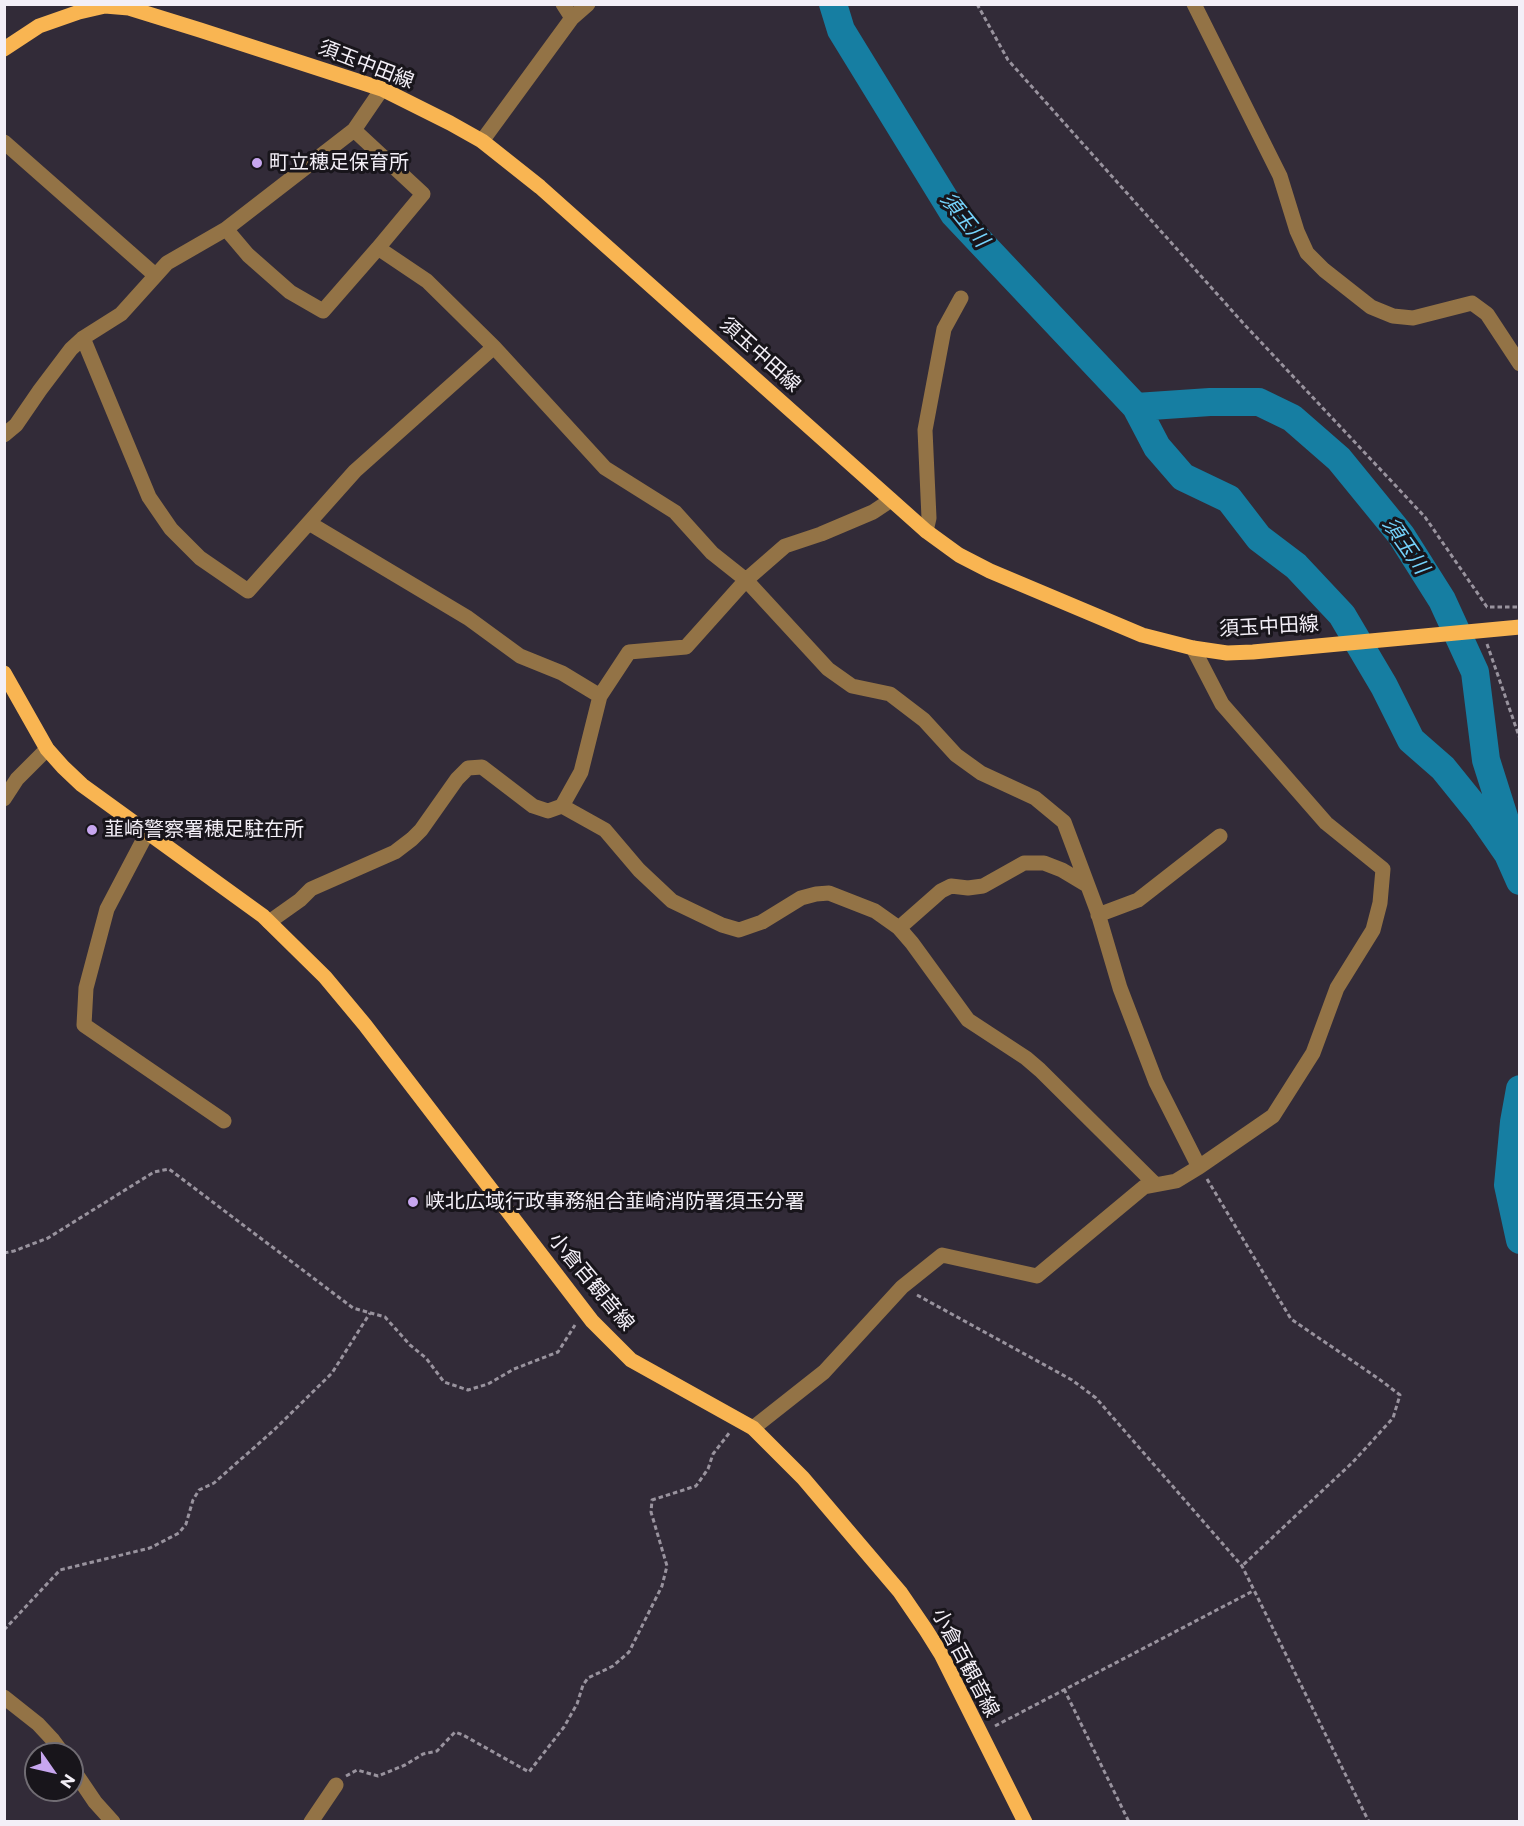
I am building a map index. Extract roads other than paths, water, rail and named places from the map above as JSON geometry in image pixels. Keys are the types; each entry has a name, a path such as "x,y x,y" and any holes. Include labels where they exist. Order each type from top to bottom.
{"main road":[{"name":"須玉中田線","path":"4,49 39,27 79,12 105,6 128,6 381,89 450,123 482,141 540,187 926,531 959,555 990,571 1142,634 1192,648 1227,653 1520,627"},
{"name":"小倉百観音線","path":"4,673 47,748 63,767 82,784 269,922 325,977 365,1025 584,1311 631,1360 747,1425 803,1478 900,1592 941,1654 1025,1821"}],"street":[{"path":"563,4 572,18"},
{"path":"482,141 572,18 588,4"},
{"path":"1194,4 1280,176 1297,231 1307,253 1324,270 1371,307 1394,316 1413,318 1472,303 1487,314 1520,364"},
{"path":"4,435 16,425 71,349 83,338 121,314 167,263 226,228 354,130 381,89"},
{"path":"226,228 248,255 290,292 323,311 423,194 354,130"},
{"path":"4,142 155,275"},
{"path":"378,248 427,281 494,347 605,468 675,512 712,553 746,580 828,669 852,686 890,694 924,720 956,755 981,773 1035,798 1064,822 1098,915 1120,988 1156,1082 1200,1167"},
{"path":"926,531 930,518 924,430 944,329 961,298"},
{"path":"83,338 149,497 171,529 200,558 248,591 354,471 494,347"},
{"path":"269,922 300,900 311,889 395,852 412,839 421,830 457,779 468,768 482,767 533,806 549,811 562,806 581,772 600,696 629,652 686,647 746,580 785,546 821,534 891,500"},
{"path":"309,523 468,618 520,656 562,673 600,696"},
{"path":"747,1425 824,1372 902,1287 942,1255 1037,1276 1144,1187 1176,1180 1200,1167 1273,1116 1313,1053 1337,988 1372,930 1380,903 1383,869 1326,823 1222,704 1192,648"},
{"path":"4,799 17,779 47,748"},
{"path":"562,806 604,830 639,870 672,902 722,925 739,930 762,922 801,898 830,892 874,910 899,928 968,1020 1026,1058 1040,1070 1155,1184"},
{"path":"148,831 107,909 86,988 84,1025 224,1121"},
{"path":"1098,915 1138,900 1220,836"},
{"path":"899,928 941,891 951,886 968,888 983,886 1024,863 1044,863 1062,870 1087,885"},
{"path":"4,1697 38,1724 54,1742"},
{"path":"311,1821 336,1785"},
{"path":"84,1786 95,1802 113,1821"}],"waterway":[{"name":"須玉川","path":"833,4 841,30 954,214 1136,407 1157,447 1183,477 1229,499 1259,538 1296,566 1342,615 1384,686 1411,740 1443,768 1481,815 1508,854 1520,881"},
{"name":"須玉川","path":"1136,407 1210,402 1259,402 1292,418 1339,459 1401,535 1442,600 1475,672 1486,760 1505,820 1508,849"},
{"name":"須玉川","path":"1520,1089 1514,1122 1508,1185 1520,1240"}],"place":[{"name":"町立穂足保育所","path":"257,163"},
{"name":"韮崎警察署穂足駐在所","path":"92,830"},
{"name":"峡北広域行政事務組合韮崎消防署須玉分署","path":"413,1202"}]}
